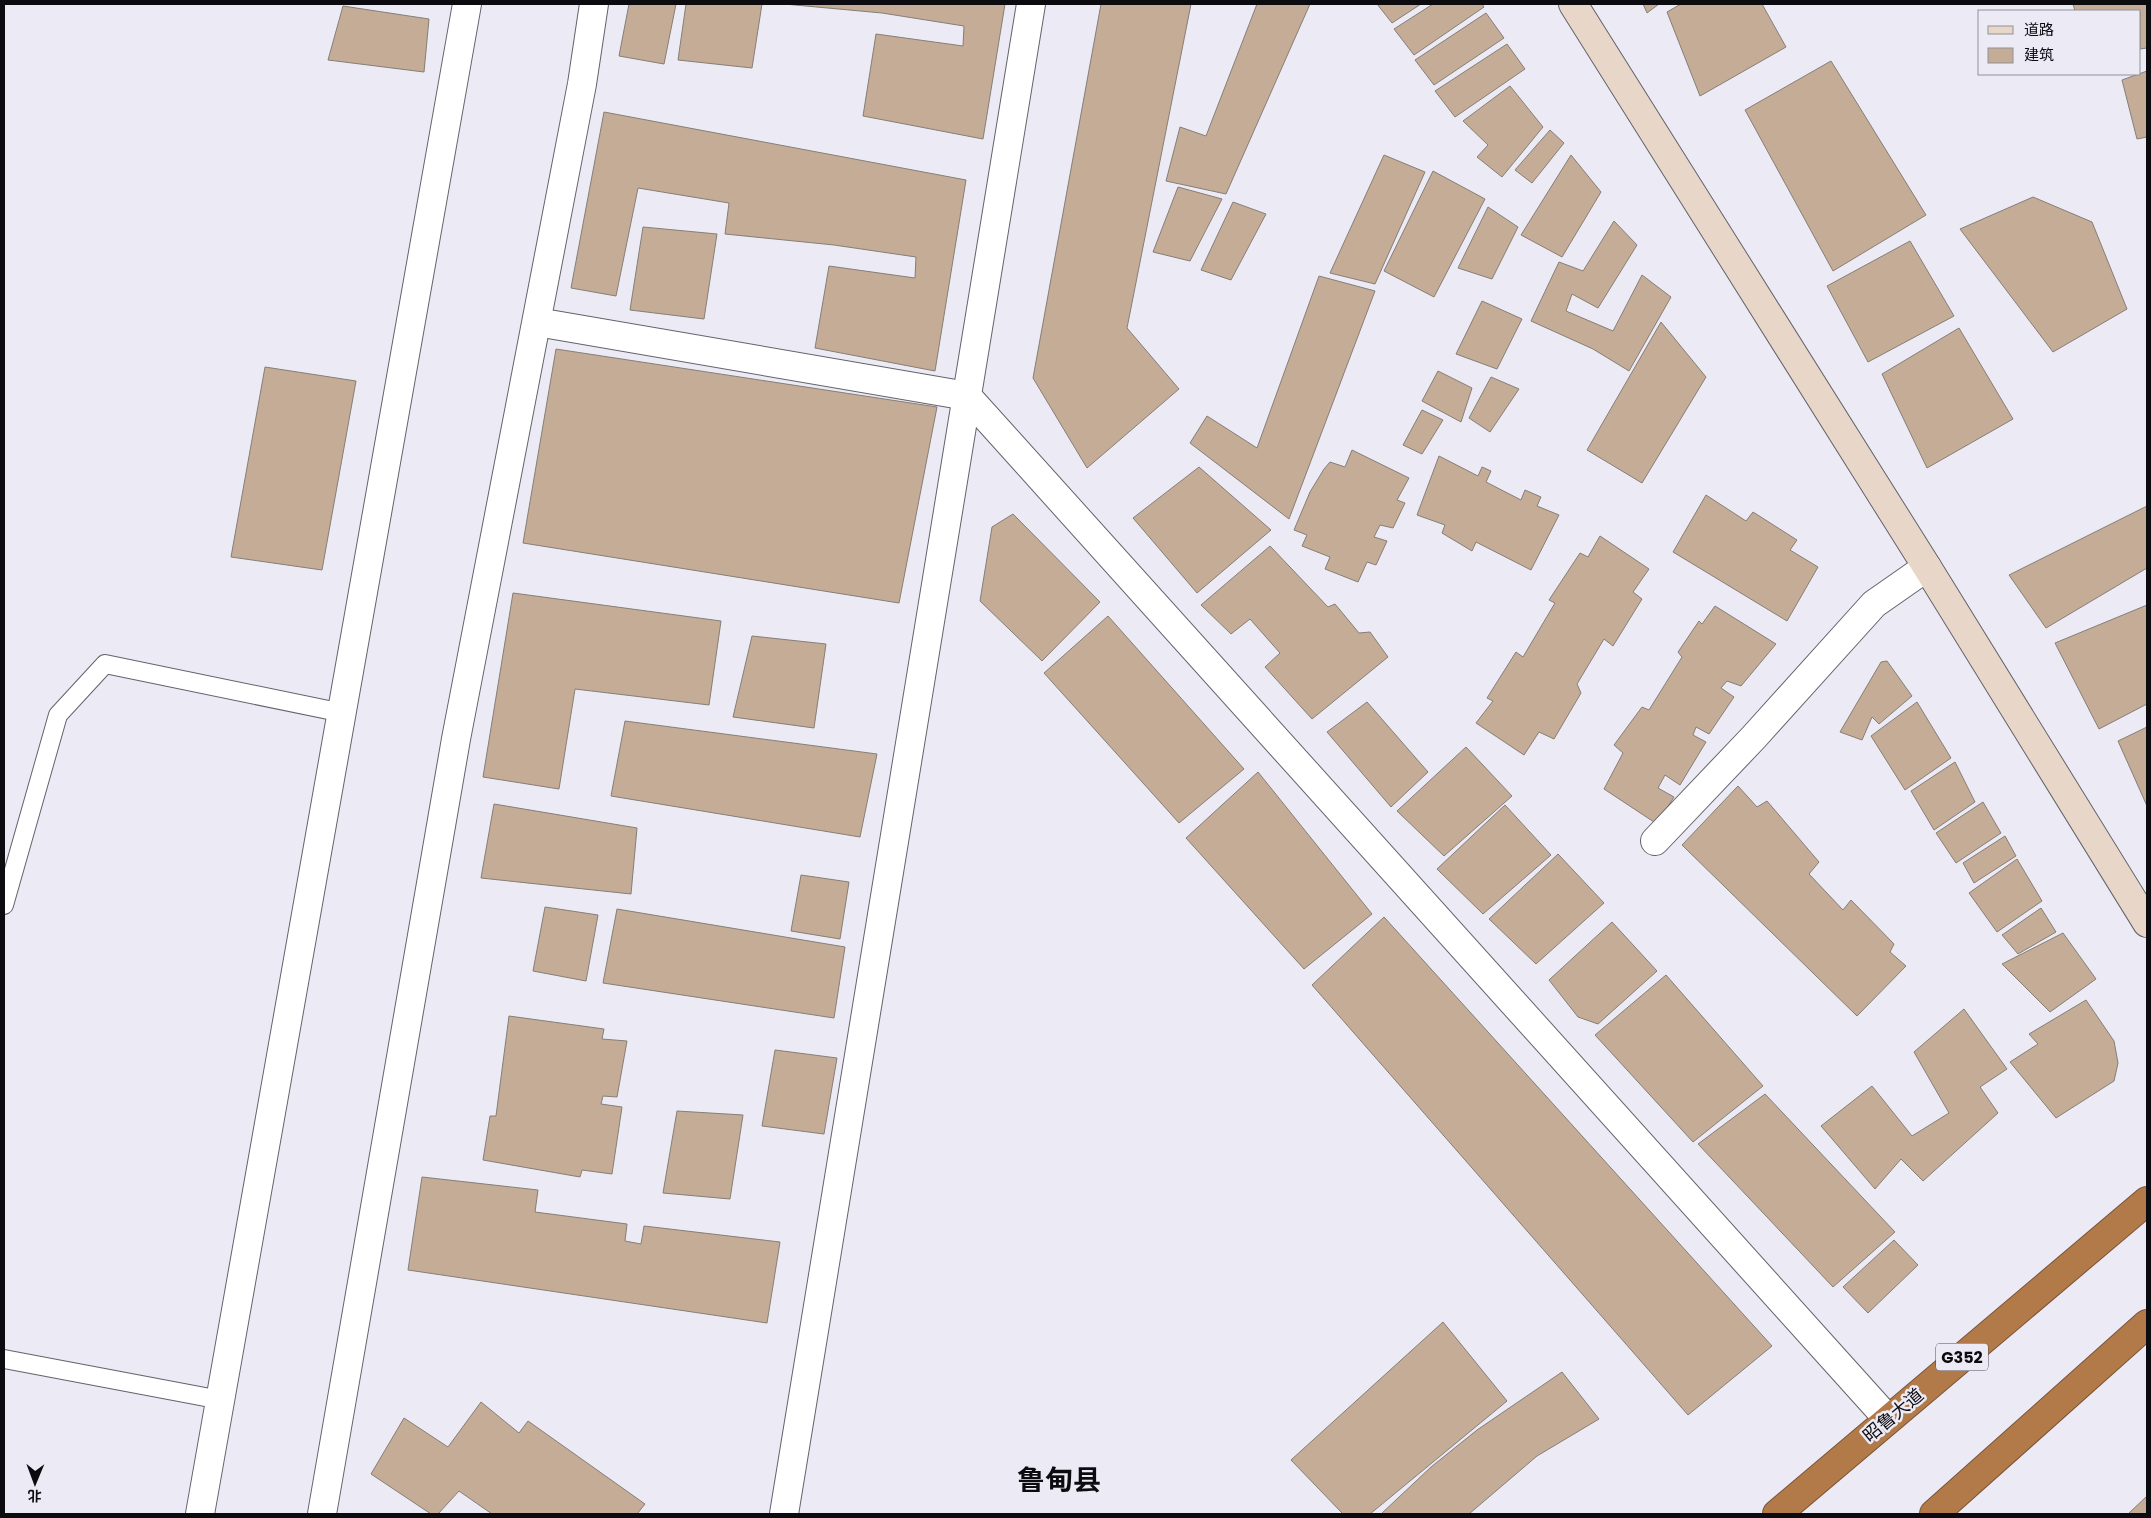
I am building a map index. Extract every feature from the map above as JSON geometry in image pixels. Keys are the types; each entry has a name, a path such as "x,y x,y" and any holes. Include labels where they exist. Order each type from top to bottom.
{"highway":[{"name":"昭鲁大道","path":"1777,1514 2147,1201"},
{"path":"1934,1514 2147,1324"}],"street":[{"path":"200,1514 467,4"},
{"path":"322,1514 456,739 582,84 594,4"},
{"path":"784,1514 1031,4"},
{"path":"1573,4 1927,567 2147,923"},
{"path":"537,322 967,396 1888,1419"},
{"path":"1655,841 1754,737 1874,604 1927,567"}],"lane":[{"path":"4,905 58,715 105,664 343,713"},
{"path":"4,1359 221,1400"}],"building":[{"path":"629,4 676,4 664,64 619,56"},
{"path":"686,4 762,4 752,68 678,60"},
{"path":"784,4 1005,4 983,139 863,116 876,34 963,46 964,26 882,13"},
{"path":"1101,4 1191,4 1127,328 1179,389 1087,468 1033,378"},
{"path":"1257,4 1310,4 1226,194 1166,181 1180,127 1206,136"},
{"path":"1377,4 1421,4 1392,23"},
{"path":"1433,4 1482,4 1484,7 1414,55 1394,29"},
{"path":"1643,4 1659,4 1647,13"},
{"path":"1681,4 1762,4 1786,47 1700,96 1667,12"},
{"path":"2073,4 2147,4 2147,48 2141,49 2141,10 2075,10"},
{"path":"343,6 429,19 424,72 328,60"},
{"path":"1486,13 1504,38 1434,85 1415,60"},
{"path":"1507,44 1525,69 1455,117 1435,91"},
{"path":"1831,61 1926,215 1833,271 1745,110"},
{"path":"2147,71 2147,137 2137,139 2122,80 2141,75 2141,73"},
{"path":"1510,86 1543,127 1502,177 1477,157 1488,145 1463,121"},
{"path":"604,112 966,180 935,371 815,348 829,266 915,278 916,257 834,245 725,234 729,203 638,188 616,296 571,288"},
{"path":"1550,130 1564,143 1532,183 1515,170"},
{"path":"1384,155 1425,172 1375,284 1330,273"},
{"path":"1571,155 1601,192 1562,257 1521,235"},
{"path":"1433,171 1485,199 1434,297 1384,271"},
{"path":"1178,187 1222,199 1190,261 1153,252"},
{"path":"2033,197 2092,222 2127,309 2053,352 1960,229"},
{"path":"1233,202 1266,214 1231,280 1201,270"},
{"path":"1488,207 1518,227 1492,279 1458,268"},
{"path":"1614,221 1637,245 1598,308 1572,294 1566,311 1613,331 1642,275 1671,297 1629,371 1593,349 1531,321 1559,262 1583,271"},
{"path":"643,227 717,234 704,319 630,310"},
{"path":"1910,241 1954,316 1868,362 1827,286"},
{"path":"1319,276 1375,291 1289,519 1190,443 1207,416 1257,448"},
{"path":"1482,301 1522,319 1497,369 1456,354"},
{"path":"1661,322 1706,377 1642,483 1587,450"},
{"path":"1959,328 2013,419 1927,468 1882,374"},
{"path":"556,349 937,407 899,603 523,543"},
{"path":"265,367 356,381 322,570 231,557"},
{"path":"1438,371 1472,388 1461,422 1422,401"},
{"path":"1491,377 1519,389 1490,432 1469,418"},
{"path":"1422,410 1443,420 1422,454 1403,445"},
{"path":"1352,450 1409,478 1397,500 1405,503 1393,528 1380,525 1374,537 1387,541 1376,565 1367,562 1358,582 1325,569 1330,557 1302,546 1307,535 1294,530 1310,492 1324,469 1330,462 1345,467"},
{"path":"1439,456 1478,476 1482,467 1491,471 1486,482 1521,500 1525,490 1541,497 1537,506 1559,515 1531,570 1476,542 1472,551 1442,533 1445,525 1417,515"},
{"path":"1199,467 1271,530 1197,593 1133,518"},
{"path":"1706,495 1746,521 1753,512 1797,540 1790,550 1818,567 1787,621 1673,552"},
{"path":"2147,506 2147,568 2046,628 2009,575"},
{"path":"1013,514 1100,602 1042,661 980,601 992,527"},
{"path":"1600,536 1649,569 1633,592 1642,599 1613,646 1604,639 1577,684 1581,693 1554,739 1539,732 1524,755 1476,723 1493,701 1487,698 1516,652 1523,657 1555,603 1549,600 1580,553 1588,557"},
{"path":"1270,546 1328,607 1335,604 1359,633 1370,632 1388,657 1312,719 1265,667 1280,653 1250,619 1231,634 1201,605"},
{"path":"513,593 721,621 709,705 575,689 559,789 483,777"},
{"path":"2147,605 2147,704 2099,729 2055,643"},
{"path":"1715,606 1776,644 1741,686 1727,681 1721,688 1734,697 1709,734 1696,727 1693,735 1706,742 1680,785 1665,775 1658,788 1674,797 1657,824 1604,789 1623,753 1614,745 1642,707 1649,710 1682,657 1678,652 1699,621 1702,624"},
{"path":"1108,616 1244,769 1179,823 1044,673"},
{"path":"752,636 826,644 814,728 733,717"},
{"path":"1887,661 1912,696 1879,724 1872,717 1862,740 1840,732 1881,662"},
{"path":"1367,702 1428,772 1391,807 1327,732"},
{"path":"1917,702 1951,758 1905,790 1871,736"},
{"path":"625,721 877,754 860,837 611,796"},
{"path":"2147,727 2147,806 2118,741"},
{"path":"1466,747 1512,796 1444,856 1397,811"},
{"path":"1955,762 1975,802 1934,830 1911,791"},
{"path":"1258,772 1372,914 1304,969 1186,838"},
{"path":"1738,786 1757,807 1767,801 1819,862 1809,874 1843,910 1851,900 1894,944 1890,952 1906,966 1857,1016 1682,845"},
{"path":"1983,802 2001,833 1956,863 1936,833"},
{"path":"494,804 637,828 631,894 481,878"},
{"path":"1505,805 1551,855 1483,914 1437,869"},
{"path":"2005,836 2016,856 1974,883 1963,863"},
{"path":"1558,854 1604,903 1536,964 1489,919"},
{"path":"2017,859 2042,901 1997,932 1969,893"},
{"path":"801,875 849,882 840,939 791,931"},
{"path":"545,907 598,915 586,981 533,971"},
{"path":"2041,908 2056,932 2018,954 2002,935"},
{"path":"617,909 845,947 834,1018 603,983"},
{"path":"1384,917 1772,1346 1688,1415 1312,985"},
{"path":"1612,922 1657,971 1598,1024 1578,1017 1549,980"},
{"path":"2063,933 2096,979 2050,1012 2002,964"},
{"path":"1666,975 1763,1086 1693,1142 1595,1035"},
{"path":"2086,1000 2114,1041 2118,1063 2114,1081 2056,1118 2010,1062 2038,1044 2029,1034"},
{"path":"1964,1009 2007,1069 1980,1087 1998,1113 1923,1181 1901,1159 1875,1189 1821,1126 1872,1086 1912,1136 1949,1113 1914,1052"},
{"path":"509,1016 604,1029 602,1039 627,1041 617,1097 603,1096 601,1104 622,1107 612,1174 582,1170 580,1177 483,1160 490,1116 496,1116"},
{"path":"775,1050 837,1058 824,1134 762,1126"},
{"path":"1765,1094 1895,1232 1833,1287 1698,1144"},
{"path":"677,1111 743,1115 730,1199 663,1193"},
{"path":"422,1177 538,1190 535,1212 627,1224 625,1241 641,1244 644,1226 780,1242 767,1323 408,1270"},
{"path":"1894,1240 1918,1265 1868,1313 1843,1287"},
{"path":"1443,1322 1507,1401 1370,1514 1343,1514 1291,1460"},
{"path":"1562,1372 1599,1419 1537,1456 1469,1514 1381,1514 1431,1467 1477,1430"},
{"path":"481,1402 519,1433 528,1421 645,1504 637,1514 492,1514 459,1491 438,1514 431,1514 371,1474 404,1418 448,1447"},
{"path":"2147,1496 2147,1514 2128,1514"}],"district":[{"name":"鲁甸县","path":"1059,1480"}]}
